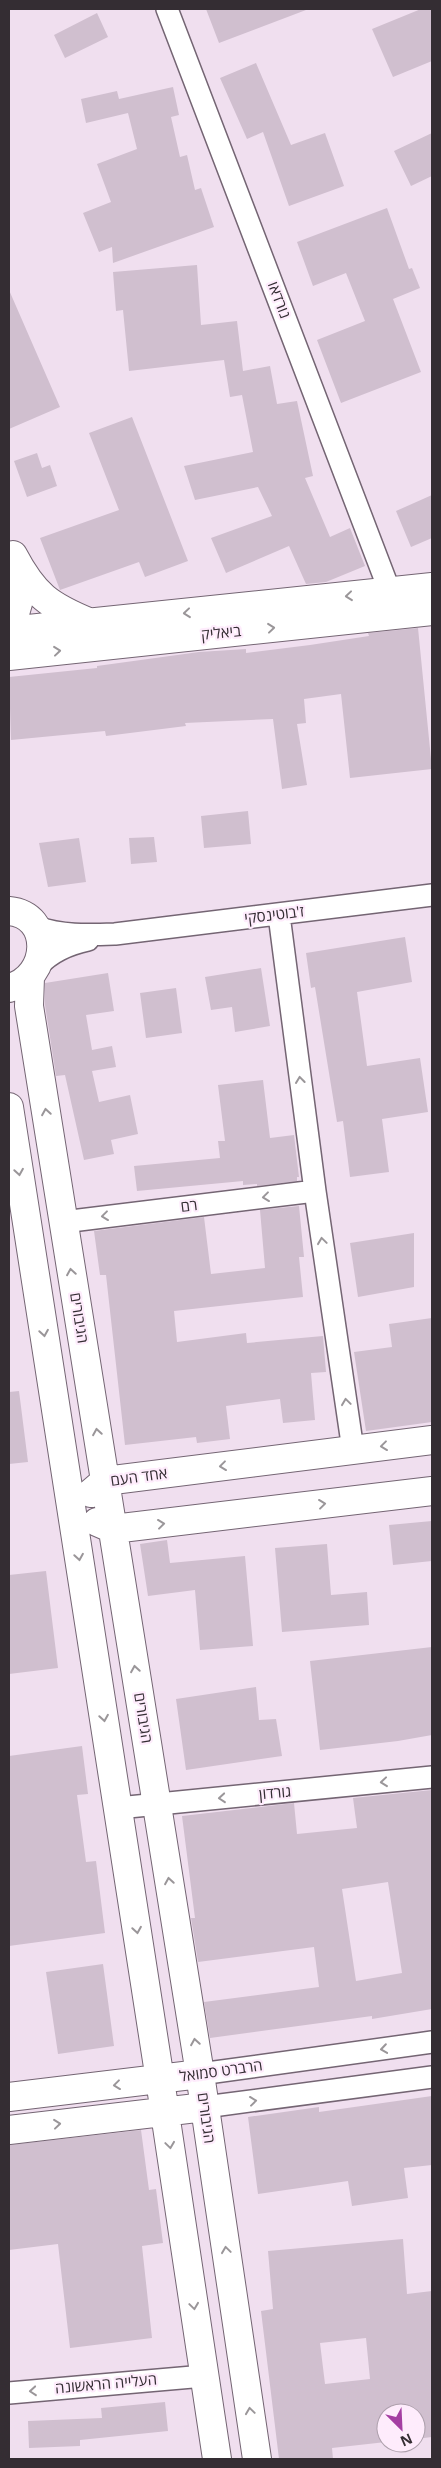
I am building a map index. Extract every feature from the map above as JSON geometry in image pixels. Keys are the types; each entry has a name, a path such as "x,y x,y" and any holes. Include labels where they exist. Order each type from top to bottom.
{"street":[{"name":"נורדאו","path":"167,9 390,592"},
{"path":"11,552 32,588 66,613 92,624"},
{"path":"9,629 22,592 21,580 11,552"},
{"name":"ביאליק","path":"9,629 92,624 432,588"},
{"name":"ביאליק","path":"9,656 432,611"},
{"name":"ז'בוטינסקי","path":"36,928 55,934 73,936 115,934 432,895"},
{"path":"10,909 26,917 36,928"},
{"path":"279,915 315,1191 353,1450"},
{"name":"הגיבורים","path":"36,928 41,940 42,953 26,977 29,1006 200,2074 257,2459"},
{"name":"ז'בוטינסקי","path":"26,977 46,958 70,945 115,934"},
{"path":"9,1107 217,2459"},
{"name":"רם","path":"63,1222 315,1191"},
{"name":"אחד העם","path":"71,1509 105,1481 432,1440"},
{"path":"71,1509 113,1529 432,1491"},
{"name":"גורדון","path":"118,1808 432,1777"},
{"name":"הרברט סמואל","path":"9,2097 160,2080 432,2042"},
{"path":"9,2130 432,2078"},
{"name":"העלייה הראשונה","path":"9,2393 204,2376"}],"building":[{"path":"206,9 306,9 306,10 219,43"},
{"path":"421,9 432,9 432,61 393,77 372,29"},
{"path":"97,13 108,37 65,58 54,35"},
{"path":"256,63 291,145 325,133 344,186 289,206 263,132 247,139 220,78"},
{"path":"173,87 179,115 171,117 180,157 187,155 195,190 201,188 214,227 113,263 112,247 99,252 83,213 111,202 97,164 137,149 128,113 86,123 81,99 117,91 119,99"},
{"path":"432,133 432,176 411,186 394,151"},
{"path":"387,208 409,269 412,268 420,288 393,299 421,372 341,403 317,340 365,321 346,273 313,286 297,242"},
{"path":"197,265 201,325 237,321 243,371 270,366 277,404 297,401 313,476 305,478 330,537 350,528 365,566 326,582 306,584 289,546 226,573 211,538 272,516 258,487 195,500 184,466 253,452 242,395 230,397 224,360 129,371 123,310 116,311 113,272"},
{"path":"9,290 60,407 9,429"},
{"path":"132,417 188,561 145,577 139,562 60,590 40,538 119,510 89,433"},
{"path":"37,453 42,468 50,465 57,486 27,497 14,461"},
{"path":"432,495 432,538 411,547 396,511"},
{"path":"418,628 432,769 350,778 341,694 304,699 306,723 297,724 307,785 282,789 273,719 185,723 186,726 106,736 105,731 11,740 9,677 97,668 97,666 199,652 246,649 246,653 369,636 368,633"},
{"path":"248,811 251,844 204,848 201,816"},
{"path":"154,837 157,862 131,864 129,838"},
{"path":"79,838 86,882 48,887 39,843"},
{"path":"405,937 412,982 357,992 367,1066 420,1058 428,1112 382,1119 389,1172 350,1177 343,1121 337,1122 315,987 311,988 306,953"},
{"path":"261,968 270,1026 235,1032 232,1007 211,1010 205,977"},
{"path":"108,973 114,1011 86,1015 92,1050 112,1046 116,1067 92,1071 99,1102 130,1095 138,1134 111,1140 114,1154 84,1160 65,1075 56,1076 45,1005 45,983"},
{"path":"176,988 182,1033 146,1038 140,993"},
{"path":"263,1080 270,1138 294,1135 299,1177 297,1177 297,1181 257,1186 257,1184 243,1185 243,1181 137,1191 134,1166 220,1158 218,1141 225,1141 218,1085"},
{"path":"299,1206 304,1257 299,1257 303,1297 174,1311 177,1342 246,1333 247,1343 323,1336 326,1372 311,1373 315,1420 283,1423 280,1399 226,1406 230,1439 197,1443 196,1437 125,1445 106,1275 100,1275 94,1231 204,1217 211,1274 265,1268 260,1210"},
{"path":"414,1233 414,1287 358,1297 350,1243"},
{"path":"432,1318 432,1422 366,1431 354,1352 392,1347 389,1324"},
{"path":"19,1391 28,1462 9,1464 9,1392"},
{"path":"432,1521 432,1561 393,1565 389,1525"},
{"path":"167,1540 170,1563 245,1556 253,1646 200,1650 195,1590 148,1596 140,1544"},
{"path":"327,1544 331,1595 367,1592 369,1625 282,1632 275,1548"},
{"path":"46,1571 58,1668 9,1674 9,1575"},
{"path":"432,1647 432,1735 320,1750 310,1661"},
{"path":"256,1687 259,1720 276,1719 282,1756 186,1770 176,1699"},
{"path":"82,1746 88,1794 77,1795 86,1862 96,1861 105,1933 9,1946 9,1756"},
{"path":"432,1790 432,2009 372,2019 372,2016 210,2038 204,2002 319,1987 314,1947 198,1962 191,1918 195,1918 182,1816 294,1803 297,1834 357,1828 353,1798","holes":["388,1882 402,1973 356,1981 342,1889"]},
{"path":"103,1964 114,2046 58,2054 46,1972"},
{"path":"432,2096 432,2165 404,2168 408,2198 352,2206 348,2181 258,2194 248,2117 319,2107 319,2112"},
{"path":"141,2130 149,2190 156,2189 163,2243 142,2246 152,2338 70,2348 58,2244 9,2250 9,2145"},
{"path":"403,2239 407,2294 432,2291 432,2437 426,2438 426,2403 376,2403 376,2443 332,2448 333,2459 279,2459 261,2311 273,2309 268,2251","holes":["366,2338 370,2379 325,2384 320,2343"]},
{"path":"165,2402 168,2431 80,2440 80,2446 29,2448 28,2421 102,2418 101,2408"}]}
